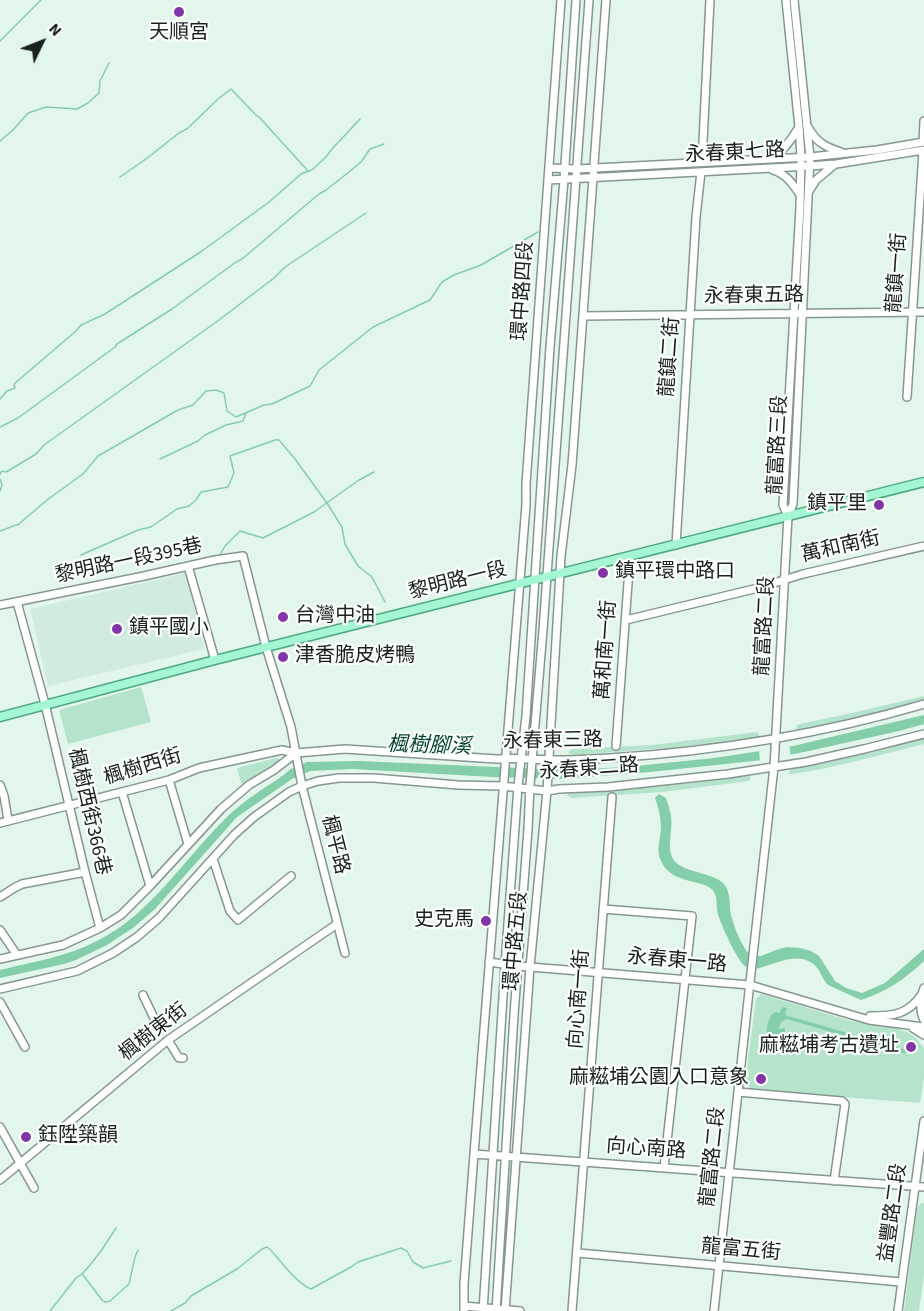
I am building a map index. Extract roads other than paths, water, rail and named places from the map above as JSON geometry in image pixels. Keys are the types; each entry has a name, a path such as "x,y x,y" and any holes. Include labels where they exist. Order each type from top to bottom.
{"main road":[{"name":"黎明路一段","path":"0,717 214,660 924,482"}],"street":[{"name":"環中路四段","path":"519,584 561,0"},
{"name":"環中路四段","path":"534,580 576,0"},
{"path":"546,577 589,0"},
{"path":"560,574 572,465 584,316 606,0"},
{"path":"702,162 710,0"},
{"name":"龍富路三段","path":"786,0 803,125 810,157 805,166"},
{"name":"龍富路三段","path":"788,516 793,504 802,313 805,166 801,157 803,125 794,0"},
{"path":"923,142 924,122"},
{"path":"766,159 781,152 803,125 823,145 846,153"},
{"name":"永春東七路","path":"549,168 576,169 810,157 878,150 923,142"},
{"name":"永春東七路","path":"548,180 836,164 923,151"},
{"name":"龍鎮一街","path":"907,397 923,151"},
{"path":"767,168 787,177 804,194 816,180 836,164"},
{"name":"龍鎮二街","path":"676,545 696,218 701,172"},
{"name":"龍富路三段","path":"788,516 783,505 794,314 804,194"},
{"name":"永春東五路","path":"584,316 924,312"},
{"name":"龍富路二段","path":"714,1311 774,767 788,516"},
{"name":"萬和南街","path":"626,620 758,588 809,572 924,546"},
{"name":"黎明路一段395巷","path":"0,605 243,556 266,647"},
{"name":"萬和南一街","path":"616,746 630,556"},
{"path":"188,567 214,660"},
{"name":"環中路五段","path":"505,1310 530,967 547,790 560,574"},
{"name":"環中路五段","path":"496,1310 546,577"},
{"name":"環中路五段","path":"483,1310 505,964 518,787 526,716 534,580"},
{"name":"環中路五段","path":"464,1309 464,1284 519,584"},
{"path":"17,602 45,704"},
{"path":"0,959 63,945 100,928 121,915 235,796 296,756 291,727 266,647"},
{"name":"楓樹西街366巷","path":"45,704 100,928"},
{"name":"永春東三路","path":"296,756 345,748 426,755 549,761 670,753 815,732 924,704"},
{"name":"永春東二路","path":"0,988 76,970 113,953 159,918 234,835 254,817 289,792 318,781 374,778 466,786 503,785 547,790 608,787 806,762 924,734"},
{"name":"楓樹西街","path":"0,823 169,780 210,765 282,750 296,756"},
{"name":"楓平路","path":"296,756 345,953"},
{"path":"169,780 188,844"},
{"path":"0,785 8,820"},
{"path":"122,792 150,886"},
{"name":"向心南一街","path":"572,1311 612,797"},
{"path":"213,859 230,911 237,920 291,876"},
{"path":"0,897 22,884 85,872"},
{"path":"603,909 692,916 664,1168"},
{"name":"楓樹東街","path":"0,1180 168,1040 337,924"},
{"path":"0,930 17,955"},
{"name":"永春東一路","path":"489,962 750,985 858,1017 924,1027"},
{"path":"923,991 921,1006 924,1020"},
{"name":"永春東一路","path":"858,1017 903,1012 914,1005 923,991"},
{"path":"143,995 154,1018"},
{"path":"0,1002 25,1047"},
{"path":"905,1025 924,1035"},
{"path":"168,1040 179,1058 183,1058"},
{"path":"738,1092 842,1101 845,1104 834,1181"},
{"name":"益豐路二段","path":"898,1311 924,1121"},
{"path":"0,1127 34,1188"},
{"name":"向心南路","path":"474,1154 924,1187"},
{"name":"龍富五街","path":"578,1253 901,1282"},
{"path":"464,1309 520,1311"}],"waterway":[{"path":"0,41 41,0"},
{"path":"0,141 28,113 46,107 77,109 88,103 99,93 100,81 109,63"},
{"path":"120,177 187,129 231,89 308,171"},
{"path":"0,399 7,391 15,388 14,384 81,325 105,314 202,251 269,202 301,174 312,170 360,119"},
{"path":"0,427 18,418 117,344 172,309 242,259 361,162 370,149 384,144"},
{"path":"0,474 36,454 44,445 219,320 285,267 366,213"},
{"path":"0,531 19,524 83,474 98,456 178,410 193,405 206,391 216,390 224,393 227,411 236,417 272,404 310,386 319,370 373,327 430,300 442,282 481,265 538,232"},
{"path":"160,459 226,425 243,421 246,413"},
{"path":"81,555 138,530 151,527 177,509 189,506 201,492 228,487 234,473 230,456 279,440 327,503 342,527 345,544 358,566 372,577 385,602"},
{"path":"220,555 225,546 240,531 263,538 314,512 374,472"},
{"path":"0,479 2,485 0,491"},
{"path":"50,1311 76,1278 90,1265 116,1228"},
{"path":"171,1311 267,1247 294,1277 311,1289 358,1262 401,1248 407,1251 413,1262 423,1268 451,1261"},
{"path":"83,1275 102,1300 110,1301 129,1284 138,1250"}],"place":[{"name":"天順宮","path":"179,12"},
{"name":"鎮平里","path":"879,505"},
{"name":"鎮平環中路口","path":"603,573"},
{"name":"台灣中油","path":"283,617"},
{"name":"鎮平國小","path":"117,629"},
{"name":"津香脆皮烤鴨","path":"283,657"},
{"name":"史克馬","path":"486,921"},
{"name":"麻糍埔考古遺址","path":"911,1047"},
{"name":"麻糍埔公園入口意象","path":"761,1079"},
{"name":"鈺陞築韻","path":"26,1137"}],"water label":[{"name":"楓樹腳溪","path":"429,747"}]}
